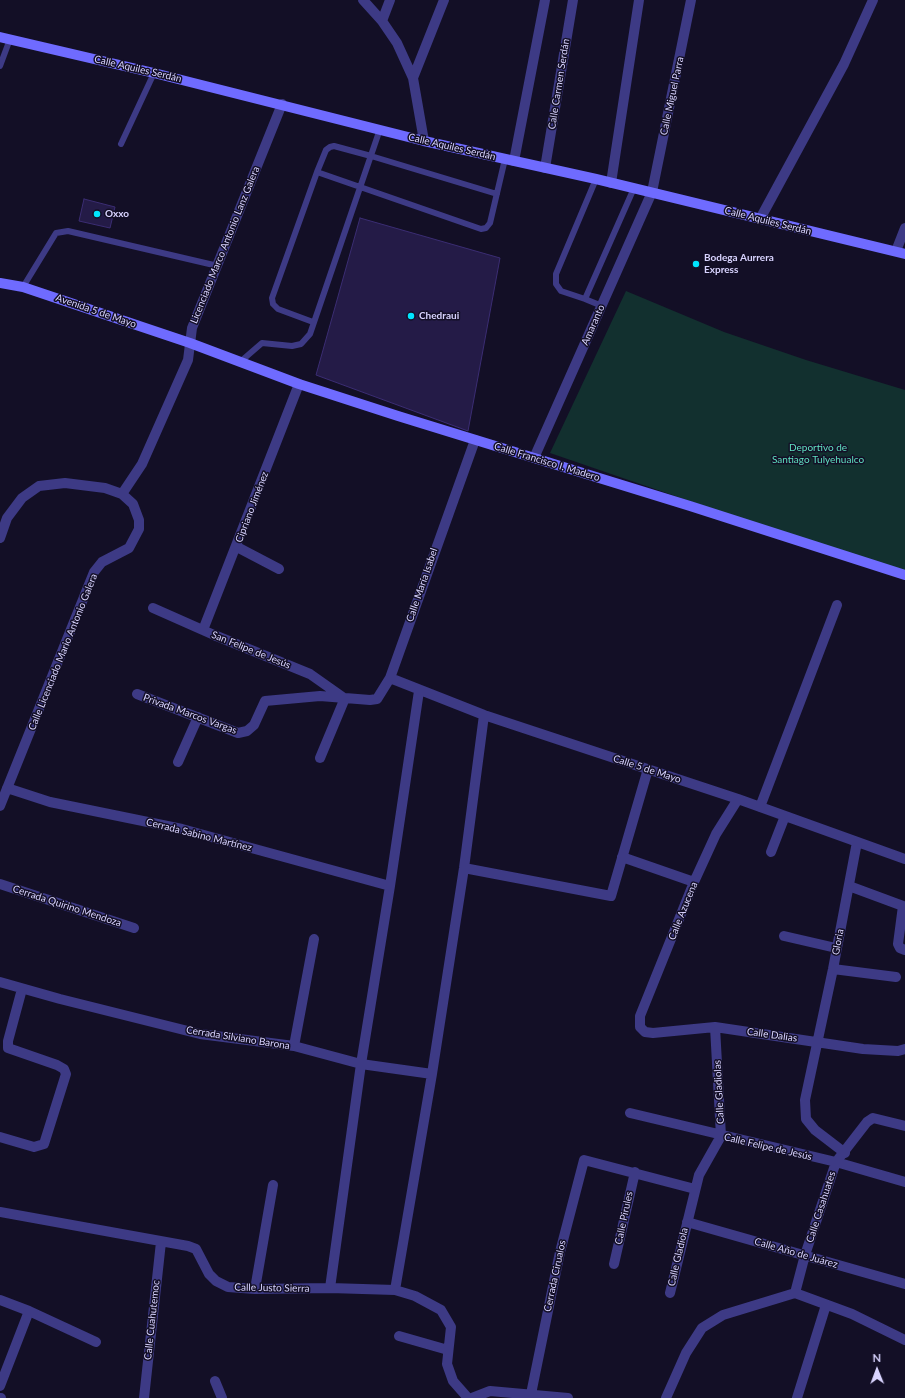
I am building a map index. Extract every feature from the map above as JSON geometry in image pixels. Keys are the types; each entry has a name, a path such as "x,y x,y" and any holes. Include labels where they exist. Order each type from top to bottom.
{"main road":[{"name":"Calle Aquiles Serdán","path":"5,38 282,104 424,140 652,192 900,252"},
{"name":"Avenida 5 de Mayo","path":"0,283 23,287 190,343"},
{"name":"Calle Francisco I. Madero","path":"190,343 299,384 905,575"}],"street":[{"path":"363,0 382,21 397,43 413,78 424,140"},
{"path":"382,21 390,0"},
{"path":"413,78 444,0"},
{"path":"510,160 546,0"},
{"name":"Calle Carmen Serdán","path":"545,168 573,0"},
{"path":"611,183 639,0"},
{"name":"Calle Miguel Parra","path":"652,192 691,0"},
{"path":"760,219 844,64 873,0"},
{"name":"Licenciado Marco Antonio Lanz Galera","path":"122,494 142,464 188,360 192,328 282,104"},
{"name":"Amaranto","path":"534,458 652,192"},
{"path":"900,252 905,228"},
{"name":"Cipriano Jiménez","path":"203,630 237,547 299,384"},
{"name":"Calle María Isabel","path":"345,698 376,698 390,678 475,440"},
{"path":"0,538 7,518 22,498 39,486 65,483 104,488 122,494"},
{"name":"Calle Licenciado Mario Antonio Galera","path":"0,806 94,572 102,562 129,548 135,540 139,529 139,520 133,504 122,494"},
{"path":"237,547 279,569"},
{"path":"760,807 837,605"},
{"name":"San Felipe de Jesús","path":"153,608 310,674 345,698"},
{"name":"Calle 5 de Mayo","path":"390,678 484,715 738,799 905,859"},
{"path":"330,1288 361,1064 390,886 419,690"},
{"name":"Privada Marcos Vargas","path":"137,694 238,733 247,731 254,725 265,701 320,696 345,698"},
{"path":"320,758 345,698"},
{"path":"395,1290 432,1074 464,868 484,715"},
{"path":"178,762 198,717"},
{"path":"464,868 611,896 648,769"},
{"name":"Cerrada Sabino Martínez","path":"7,788 50,802 182,830 390,886"},
{"name":"Calle Azucena","path":"640,1027 640,1016 694,882 716,834 738,799"},
{"path":"771,852 785,816"},
{"name":"Gloria","path":"845,1152 815,1130 806,1119 805,1100 833,968 857,842"},
{"path":"622,857 694,882"},
{"name":"Cerrada Quirino Mendoza","path":"0,884 134,928"},
{"path":"849,886 903,906 898,944 900,948 905,950"},
{"path":"784,936 836,948"},
{"path":"294,1046 314,939"},
{"path":"833,968 896,977"},
{"name":"Cerrada Silviano Barona","path":"0,982 22,989 200,1034 294,1046 361,1064 432,1074"},
{"path":"0,1137 34,1147 44,1144 66,1074 64,1069 57,1065 8,1048 8,1042 22,989"},
{"name":"Calle Dalias","path":"640,1027 645,1032 653,1033 715,1027 818,1041 863,1049 898,1051 905,1049"},
{"name":"Calle Gladiolas","path":"687,1222 699,1175 721,1136 715,1027"},
{"name":"Calle Felipe de Jesús","path":"630,1113 721,1136 836,1162 905,1182"},
{"name":"Calle Casahuates","path":"795,1293 805,1255 836,1162 867,1122 873,1118 905,1126"},
{"name":"Cerrada Cirualos","path":"531,1394 560,1252 584,1160 634,1172"},
{"path":"634,1172 695,1189"},
{"name":"Calle Pirules","path":"614,1264 634,1172"},
{"path":"256,1289 273,1185"},
{"name":"Calle Justo Sierra","path":"0,1212 188,1246 196,1249 209,1274 216,1281 228,1287 256,1289 330,1288 395,1290 415,1296 441,1310 451,1327 447,1364 453,1381 468,1398"},
{"name":"Calle Año de Juárez","path":"687,1222 905,1284"},
{"name":"Calle Gladiola","path":"670,1293 687,1222"},
{"name":"Calle Cuahutemoc","path":"144,1398 161,1242"},
{"path":"666,1398 686,1353 702,1328 723,1315 795,1293 852,1314 888,1334 905,1340"},
{"path":"0,1300 30,1311 96,1342"},
{"path":"797,1398 826,1305"},
{"path":"0,1386 30,1311"},
{"path":"399,1336 448,1350"},
{"path":"214,1382 222,1398"},
{"path":"472,1398 490,1391 568,1398"}],"lane":[{"path":"0,66 5,38"},
{"path":"122,144 154,73"},
{"path":"240,362 262,343 292,346 301,344 310,334 380,129"},
{"path":"313,322 278,308 273,304 272,298 317,172 326,150 330,147 334,146 371,156 497,194"},
{"path":"317,172 481,229 486,228 490,223 497,194 510,160"},
{"path":"596,179 556,274 556,284 561,291 602,306"},
{"path":"585,299 634,188"},
{"path":"23,287 56,233 68,231 218,266"}],"green space":[{"name":"Deportivo de Santiago Tulyehualco","path":"626,291 724,332 806,360 905,390 905,575 550,453"}],"building":[{"name":"Oxxo","path":"84,199 115,207 110,228 79,221"},
{"name":"Chedraui","path":"360,218 500,258 468,431 316,375"}],"place":[{"name":"Oxxo","path":"97,214"},
{"name":"Bodega Aurrera Express","path":"696,264"},
{"name":"Chedraui","path":"411,316"}]}
